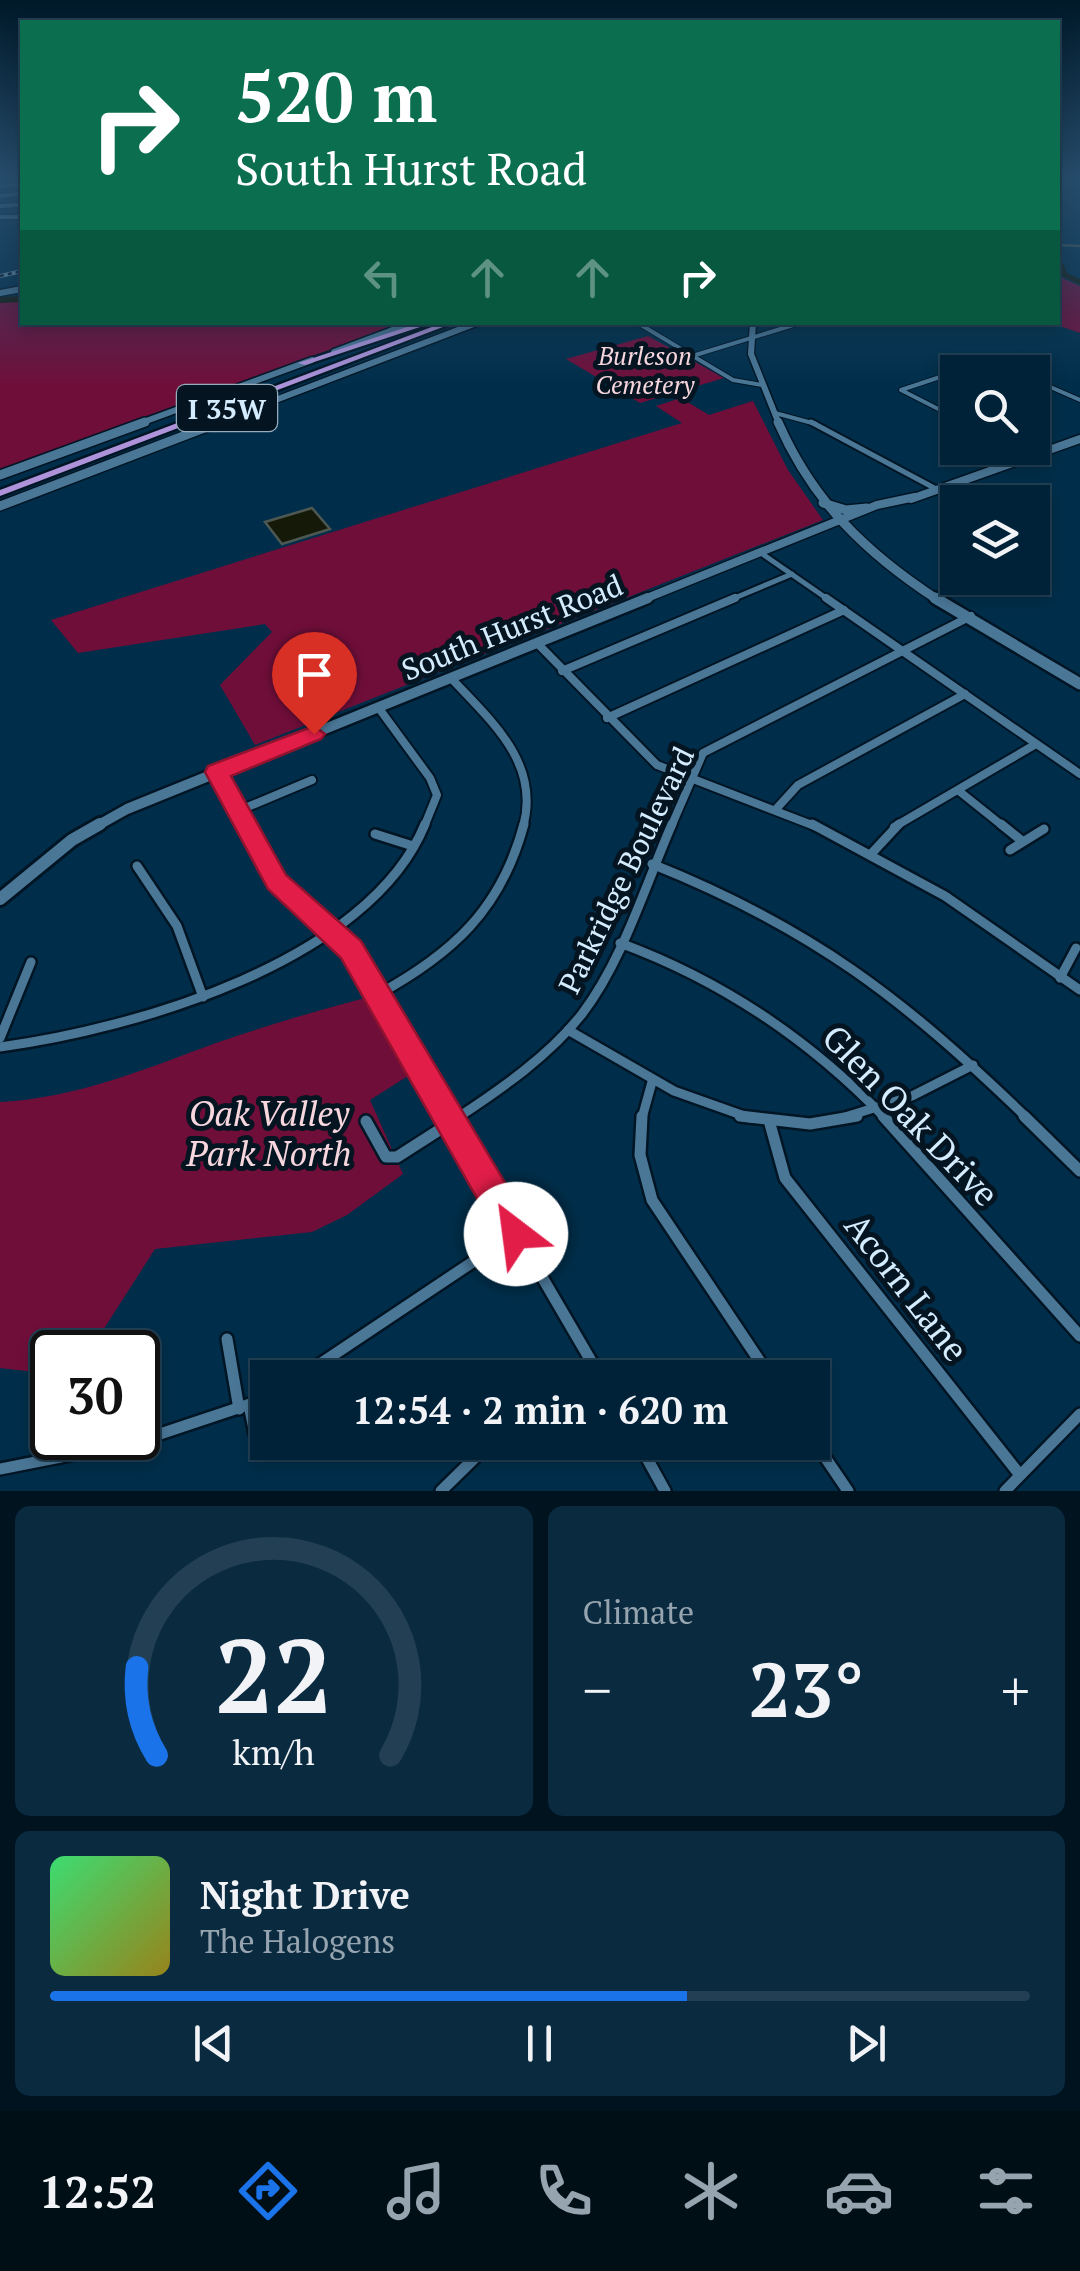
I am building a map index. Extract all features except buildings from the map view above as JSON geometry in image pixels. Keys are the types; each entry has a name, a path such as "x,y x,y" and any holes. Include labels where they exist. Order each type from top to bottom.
{"highway":[{"path":"302,364 424,325"},
{"name":"I 35W","path":"0,485 425,325"},
{"name":"I 35W","path":"0,493 447,325"},
{"path":"344,374 449,325"}],"main road":[{"path":"0,475 406,325"},
{"path":"0,506 471,325"},
{"path":"753,325 748,339 753,368 823,504 839,522 971,616 1080,684"},
{"path":"823,504 865,512"},
{"path":"852,534 854,522 865,512"}],"street":[{"path":"641,325 689,357 741,384 762,385"},
{"path":"689,357 793,325"},
{"path":"940,377 902,390 940,410"},
{"path":"1050,387 1080,400"},
{"path":"774,413 810,421 938,490"},
{"name":"South Hurst Road","path":"1050,451 1080,439"},
{"name":"South Hurst Road","path":"0,899 37,865 98,824 217,772 839,522 1012,465"},
{"path":"761,553 1080,774"},
{"path":"562,672 792,574"},
{"path":"607,718 844,610"},
{"name":"Parkridge Boulevard","path":"366,1121 386,1157 397,1157 506,1086 568,1030 606,976 690,778 703,753 716,742 971,616"},
{"path":"538,644 656,765 777,808 872,853 945,896 1080,990"},
{"path":"377,995 424,970 461,939 519,844 526,820 526,775 511,749 452,678"},
{"path":"777,808 798,785 965,694"},
{"path":"0,1047 48,1043 106,1030 203,997 276,963 330,930 392,878 434,812 437,796 430,778 378,708"},
{"path":"872,853 889,830 1036,744"},
{"path":"217,772 277,882 351,950 591,1360"},
{"path":"238,811 312,780"},
{"path":"958,791 1022,841"},
{"path":"1010,850 1044,828"},
{"path":"375,834 413,846"},
{"path":"652,864 718,887 804,931 905,1002 1080,1172"},
{"path":"137,866 177,926 203,997"},
{"name":"Glen Oak Drive","path":"620,943 684,965 762,1009 850,1083 1080,1336"},
{"path":"1060,978 1076,948"},
{"path":"0,1038 31,962"},
{"path":"568,1030 652,1082 705,1108 770,1124 832,1122 877,1112 911,1100 973,1065"},
{"path":"652,1082 636,1141 640,1169 652,1200 759,1360"},
{"name":"Acorn Lane","path":"770,1124 786,1178 1020,1475"},
{"path":"326,1360 516,1234"},
{"path":"227,1339 250,1422"},
{"path":"0,1469 69,1460 139,1443 250,1405"},
{"path":"1005,1491 1080,1414"},
{"path":"441,1491 473,1460"},
{"path":"648,1460 666,1491"},
{"path":"827,1460 848,1491"}],"green space":[{"path":"1060,277 1080,286 1080,333 1057,325 1060,325"},
{"path":"20,300 20,325 398,325 0,469 0,302"},
{"name":"Burleson Cemetery","path":"648,336 724,378 640,403 566,359"},
{"path":"681,398 709,415 753,401 788,470 823,520 255,745 220,685 272,632 265,624 78,653 51,620 682,423 656,406"},
{"name":"Oak Valley Park North","path":"365,998 408,1076 370,1100 403,1174 347,1215 312,1232 155,1249 103,1330 30,1330 30,1371 0,1368 0,1102 83,1088"}],"shaded area":[{"path":"312,508 330,529 282,544 265,522"}],"waterway":[{"path":"1060,263 1065,275 1080,282"},
{"path":"0,300 20,299"}],"railway":[{"path":"0,276 20,271"}],"route":[{"path":"314,734 217,772 277,882 351,950 516,1234"}]}
